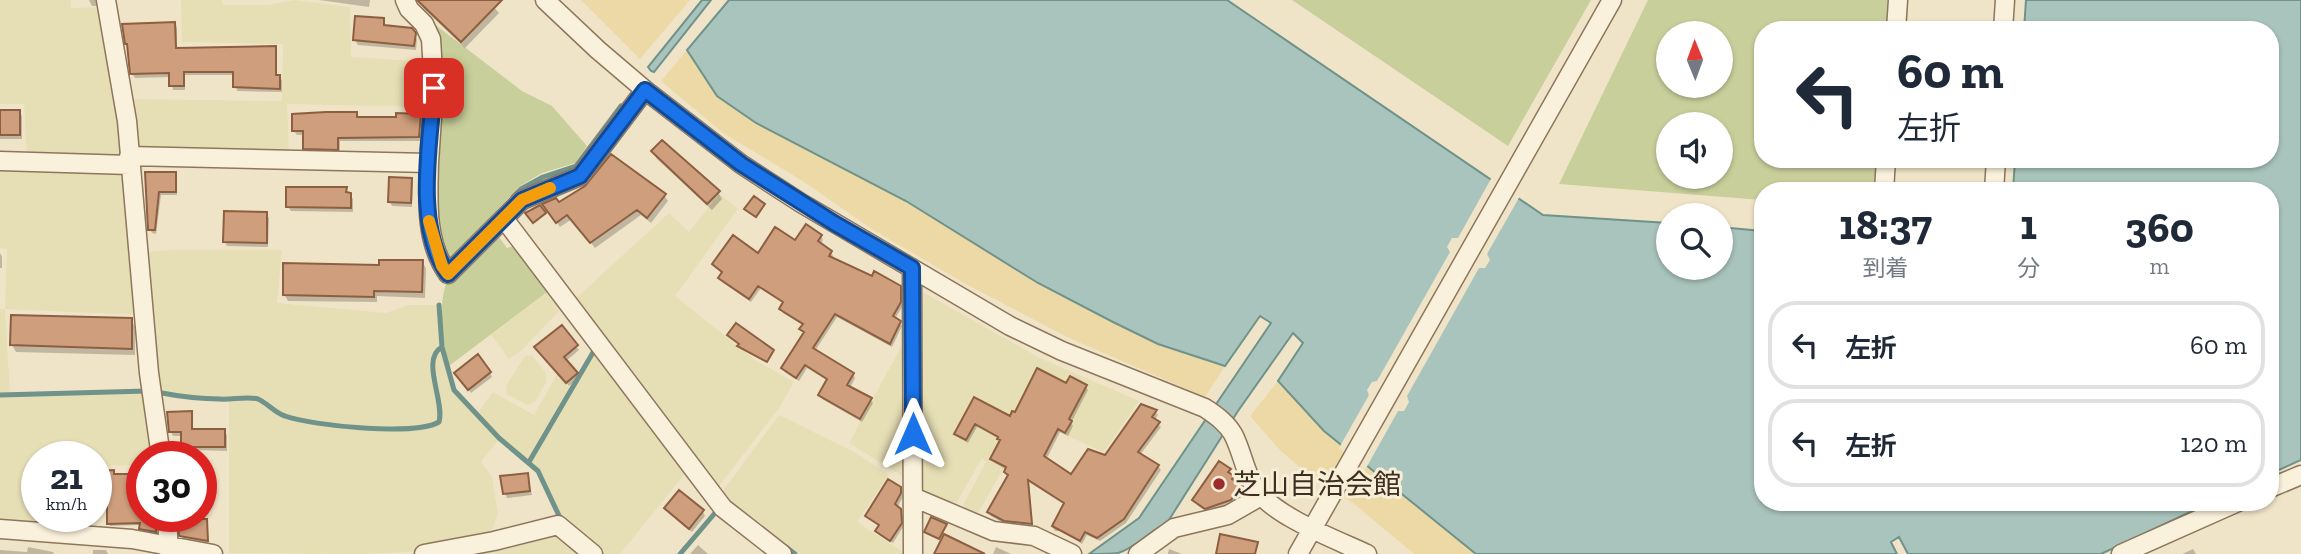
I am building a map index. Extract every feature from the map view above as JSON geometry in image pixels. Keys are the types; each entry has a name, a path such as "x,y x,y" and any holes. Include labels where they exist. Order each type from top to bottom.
{"street":[{"path":"106,0 127,121 148,361 159,441"},
{"path":"405,0 409,9 424,24 431,38 434,88 427,208 442,266 448,274 505,220 522,200 580,176 645,90"},
{"path":"545,0 645,90 741,164 841,227 969,303 1051,346 1205,408 1220,419 1232,433 1252,483 1261,496 1280,512 1367,554"},
{"path":"1298,554 1612,0"},
{"path":"1897,21 1898,0"},
{"path":"2004,21 2005,0"},
{"path":"0,161 429,163"},
{"path":"505,220 723,508 782,554"},
{"path":"912,268 913,554"},
{"path":"2279,484 2301,475"},
{"path":"1138,554 1174,528 1228,515 1261,496"},
{"path":"913,497 993,531 1035,546 1072,554"},
{"path":"2121,554 2218,511"},
{"path":"424,554 494,541 558,524 593,554"},
{"path":"0,529 132,539 168,549 213,554"}],"shaded area":[{"path":"0,0 71,0 71,8 102,7 120,120 120,159 27,158 24,104 0,104"},
{"path":"181,0 222,0 223,5 268,5 294,0 350,7 351,57 430,62 430,107 287,104 289,153 134,149 131,99 282,101 283,44 182,42"},
{"path":"0,166 122,168 139,315 5,309 7,249 0,248"},
{"path":"720,194 738,209 675,296 755,360 794,382 779,408 719,486 573,301 669,213 689,232"},
{"path":"282,250 277,303 386,313 409,305 436,305 441,346 455,389 477,414 493,392 534,415 557,374 570,389 595,349 687,471 620,554 602,554 561,520 538,471 499,439 481,462 492,477 498,514 491,532 493,538 407,552 229,553 229,400 192,399 156,392 143,252"},
{"path":"551,289 562,302 561,309 522,350 509,359 491,335"},
{"path":"919,290 1040,358 1139,401 1104,452 1032,420 976,516 961,509 986,462 982,458 954,507 918,491"},
{"path":"0,309 5,309 10,395 147,391 155,441 126,441 126,465 112,466 112,441 21,441 21,526 0,525"},
{"path":"908,334 909,480 849,443"},
{"path":"532,355 546,373 546,382 535,402 527,405 507,394 506,386 525,356"},
{"path":"779,415 856,453 889,475 857,522 906,554 800,554 731,502 723,491"},
{"path":"557,529 585,554 465,554"}],"green space":[{"path":"1292,0 1591,0 1508,146"},
{"path":"1648,0 1888,0 1887,21 1754,21 1754,168 1875,168 1875,182 1754,182 1754,199 1559,184"},
{"path":"429,20 522,91 552,106 587,146 575,163 542,173 520,186 449,260 437,231"},
{"path":"495,232 507,248 518,245 551,289 449,366 442,319 446,283 456,269"}],"sand":[{"path":"581,0 690,0 640,59"},
{"path":"687,50 717,96 756,123 906,201 1038,282 1113,322 1158,344 1225,366 1205,397 1069,338 964,283 875,231 801,180 723,133 661,81"},
{"path":"1278,381 1324,431 1476,554 1414,554 1353,503 1304,471 1280,450 1250,416"}],"water":[{"path":"702,0 711,0 654,72 651,71 648,67"},
{"path":"729,0 1227,0 1543,215 1656,222 1656,280 1733,280 1733,228 1754,230 1754,511 2192,511 2101,554 1908,554 1899,537 1891,542 1897,554 1476,554 1324,431 1278,381 1303,343 1293,333 1238,411 1167,523 1125,551 1089,554 1139,518 1271,323 1260,316 1225,366 1158,344 1038,283 906,201 756,123 717,96 687,50"},
{"path":"2026,0 2301,0 2301,460 2279,470 2279,182 2014,182 2014,168 2279,168 2279,21 2025,21"}],"pier":[{"path":"1492,177 1520,196 1487,254 1490,260 1485,268 1479,268 1407,396 1409,402 1404,411 1398,411 1365,470 1339,448 1369,395 1367,390 1372,382 1377,381 1450,252 1447,247 1452,238 1458,238"}],"building":[{"path":"417,0 502,0 461,42"},
{"path":"355,16 384,18 384,25 412,28 416,33 414,46 353,40"},
{"path":"175,22 176,48 276,46 276,75 280,75 280,89 233,87 233,72 184,72 184,86 169,86 169,73 130,74 122,24"},
{"path":"0,110 20,110 20,135 0,135"},
{"path":"357,112 357,117 396,117 396,113 421,114 419,137 338,138 338,150 303,149 303,131 292,131 292,114"},
{"path":"662,140 720,191 707,204 651,151"},
{"path":"611,154 666,194 647,218 637,210 590,243 567,215 556,223 542,204 556,198 559,202 585,186"},
{"path":"145,172 176,172 176,192 159,192 155,230 148,230"},
{"path":"389,177 412,178 411,203 388,202"},
{"path":"286,187 347,187 346,192 351,193 351,208 286,207"},
{"path":"754,196 765,204 756,217 744,209"},
{"path":"540,205 546,213 533,223 525,213"},
{"path":"224,211 267,212 267,243 223,242"},
{"path":"806,224 822,235 818,241 832,251 829,256 872,276 874,271 901,286 901,302 893,316 901,321 890,344 835,314 813,348 854,373 847,385 872,398 860,419 818,395 827,379 805,365 796,378 781,368 804,332 799,329 803,324 779,309 783,302 758,286 749,299 718,278 722,272 712,264 733,235 758,253 775,227 795,240"},
{"path":"379,260 423,260 422,292 374,291 374,297 283,295 283,263 379,265"},
{"path":"11,315 132,318 132,349 10,345"},
{"path":"736,323 774,350 767,362 737,346 739,344 727,335"},
{"path":"562,325 578,345 564,357 578,373 566,383 534,347"},
{"path":"478,354 491,372 468,390 454,373"},
{"path":"1037,368 1066,383 1070,376 1087,385 1069,419 1072,421 1065,433 1058,429 1044,456 1071,474 1088,449 1105,455 1141,404 1157,410 1152,417 1160,422 1138,452 1159,465 1124,519 1097,538 1085,532 1080,541 1052,526 1064,503 1028,480 1032,524 1004,521 987,512 1008,475 1004,472 1006,467 990,459 1000,440 975,424 966,440 954,434 974,397 1010,416 1012,411 1015,412"},
{"path":"192,411 192,429 225,429 225,447 217,447 217,441 181,441 181,432 169,432 167,412"},
{"name":"芝山自治会館","path":"1219,461 1231,469 1228,472 1234,476 1232,479 1241,485 1231,500 1205,509 1192,500"},
{"path":"112,470 114,474 126,474 126,523 112,524"},
{"path":"528,473 530,491 503,494 500,476"},
{"path":"888,479 901,487 895,504 901,509 902,523 890,541 875,531 879,525 865,516"},
{"path":"679,490 704,510 689,529 664,508"},
{"path":"931,517 947,524 939,539 924,532"},
{"path":"179,532 208,532 208,541 179,536"},
{"path":"944,534 985,554 934,554"},
{"path":"1220,534 1258,542 1255,554 1216,554"}],"waterway":[{"path":"513,197 521,189 543,177 576,166 621,106"},
{"path":"439,305 442,347 454,390 499,438 538,471 562,522"},
{"path":"156,392 204,398 254,398 285,416 340,426 387,429 427,426 439,422 433,361 442,347"},
{"path":"529,462 595,349"},
{"path":"0,395 147,391"},
{"path":"680,554 715,513"},
{"path":"786,547 795,554"}],"slow traffic":[{"path":"429,221 442,266 448,274 505,220 522,200 550,188"}],"place":[{"name":"芝山自治会館","path":"1219,484"}],"route":[{"path":"434,88 427,208 442,266 448,274 505,220 522,200 580,176 645,90 741,164 801,203 912,268 913,434"}]}
